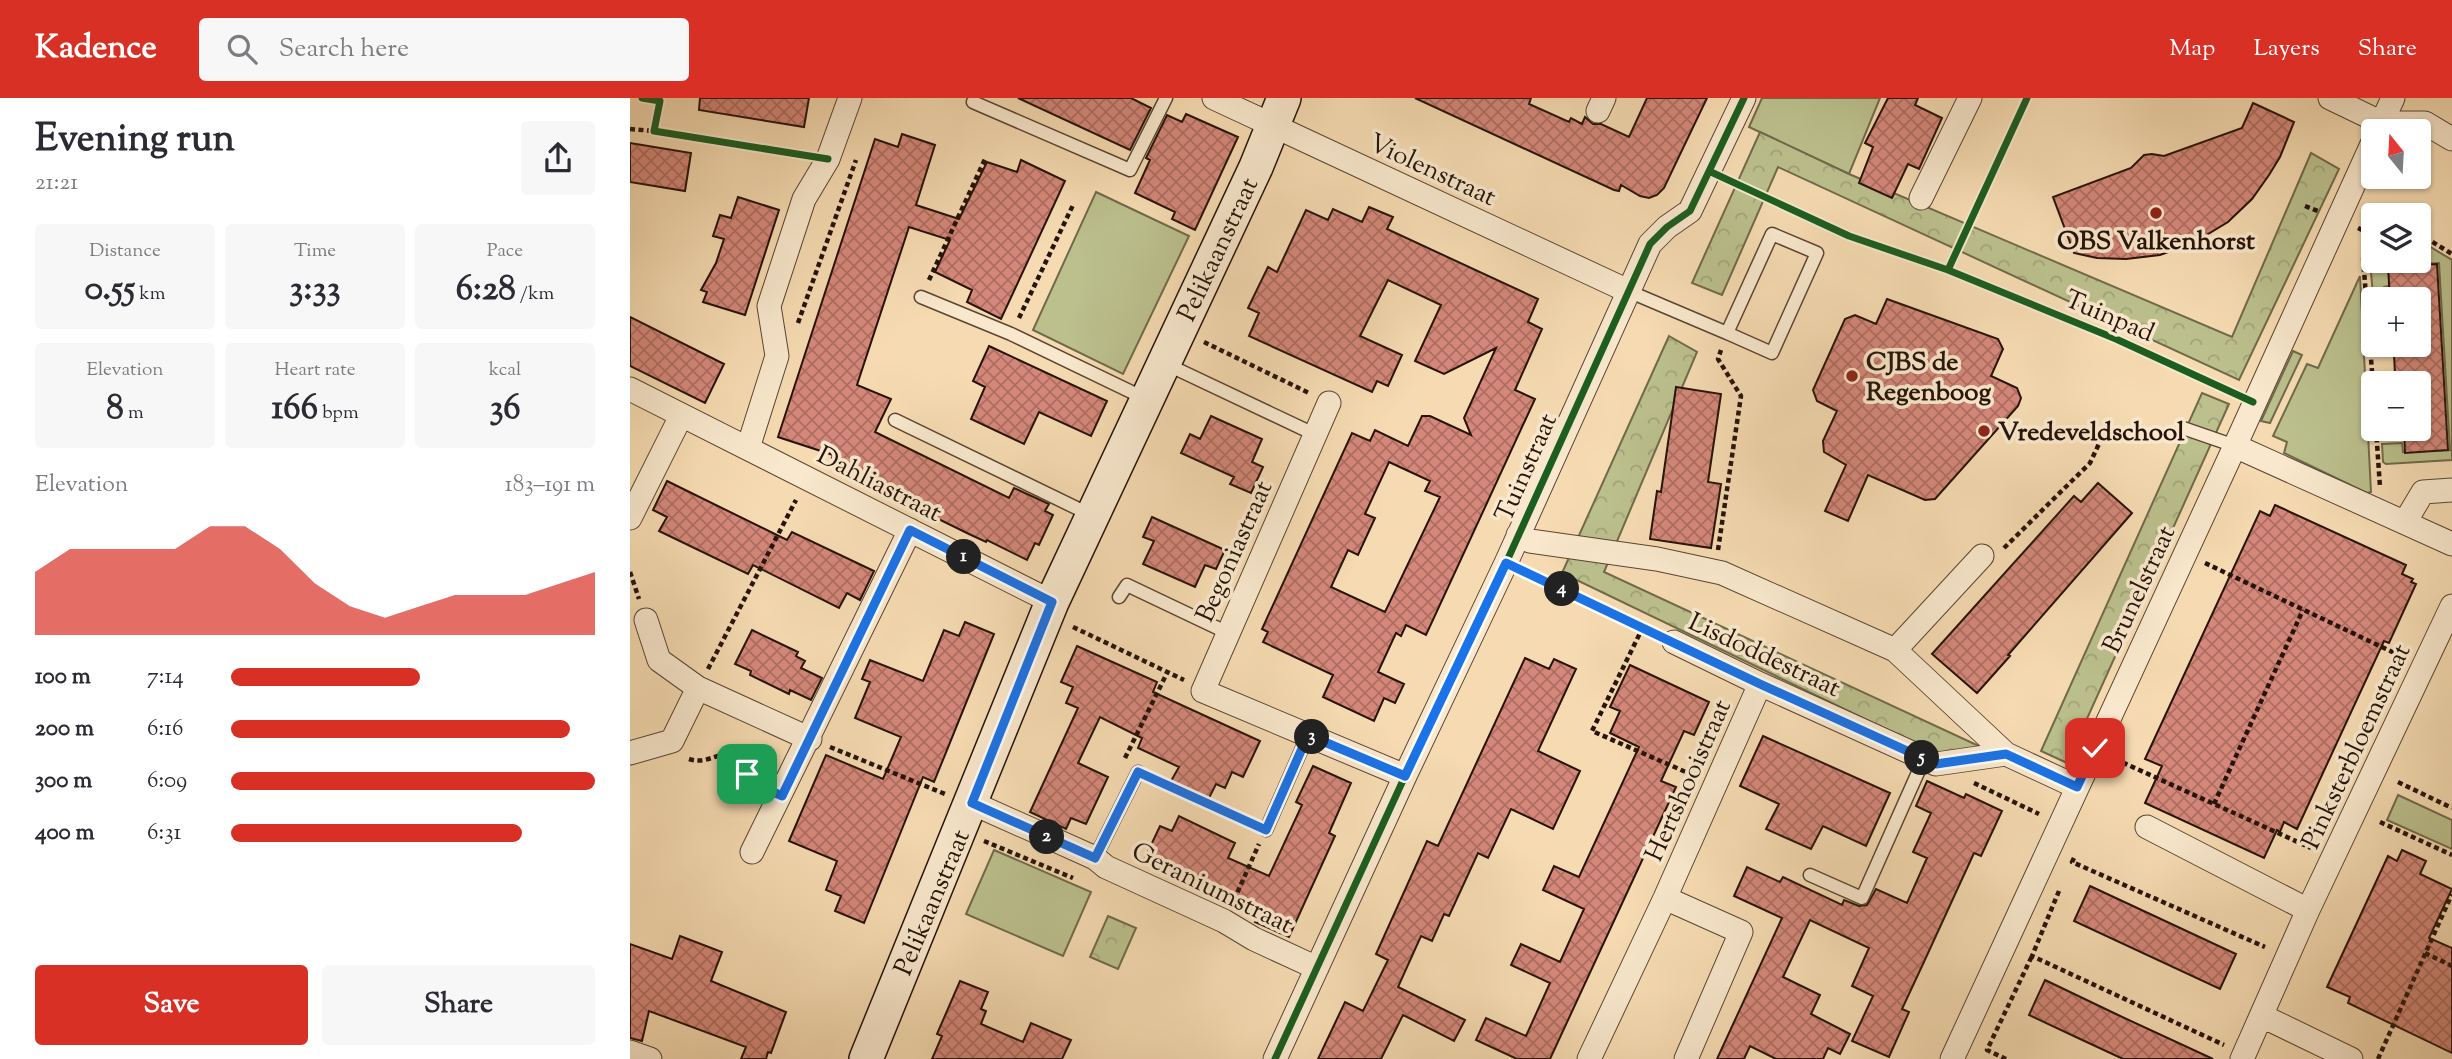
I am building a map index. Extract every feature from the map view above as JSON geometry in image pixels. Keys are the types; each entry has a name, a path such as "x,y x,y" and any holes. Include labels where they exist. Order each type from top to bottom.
{"street":[{"path":"748,448 777,356 769,306 804,199 828,159 850,98"},
{"name":"Violenstraat","path":"1214,98 1279,113 1628,291"},
{"name":"Tuinstraat","path":"1275,1059 1518,536 1650,244 1667,227 1690,211 1744,98"},
{"path":"1921,198 1970,98"},
{"path":"2330,98 2361,120"},
{"name":"Brunelstraat","path":"2384,119 2393,98"},
{"name":"Pelikaanstraat","path":"866,1059 960,799 1279,113"},
{"path":"2431,127 2452,139"},
{"name":"Brunelstraat","path":"1952,1059 2361,169"},
{"name":"Dahliastraat","path":"630,389 1052,602"},
{"name":"Begoniastraat","path":"1203,691 1329,403"},
{"path":"630,518 681,416"},
{"path":"2235,446 2452,544"},
{"path":"2405,522 2423,492 2452,491"},
{"path":"752,852 810,739 910,530"},
{"name":"Lisdoddestraat","path":"1518,536 1530,541 1657,559 1715,572 1895,650 2006,754 2077,787"},
{"path":"1895,650 1982,556"},
{"name":"Pinksterbloemstraat","path":"2242,1059 2308,910 2452,606"},
{"path":"646,620 659,660 698,688 810,739"},
{"name":"Lisdoddestraat","path":"1674,642 1930,762"},
{"name":"Hertshooistraat","path":"1589,1059 1665,898 1760,684"},
{"path":"630,753 672,741 698,688"},
{"path":"1203,691 1405,776"},
{"path":"1930,762 2006,754"},
{"name":"Geraniumstraat","path":"960,799 1095,858 1106,867 1224,921 1254,939 1317,968"},
{"path":"2147,827 2308,910"},
{"name":"Hertshooistraat","path":"1665,898 1741,932 1686,1059"},
{"path":"2262,1016 2351,1059"},
{"path":"630,1052 650,1059"}],"lane":[{"path":"973,102 1130,170 1166,98"},
{"path":"1628,291 1772,353 1817,253 1772,234 1727,333"},
{"path":"921,297 1011,334 1147,399"},
{"path":"1164,363 1314,434"},
{"path":"895,420 1093,516"},
{"path":"2183,428 2235,446"},
{"path":"1119,597 1126,585 1228,633"},
{"path":"1266,830 1308,735"},
{"path":"1810,874 1862,898 1930,762"},
{"path":"1095,858 1138,772"}],"path":[{"path":"654,131 656,121"},
{"path":"630,128 667,133"},
{"path":"777,356 792,340 860,149"},
{"path":"921,297 986,157"},
{"path":"1011,334 1073,203"},
{"path":"2431,241 2452,254"},
{"path":"2364,273 2372,371"},
{"path":"1203,342 1329,403"},
{"path":"1982,556 1994,557 2090,463 2105,431"},
{"path":"2375,509 2381,485 2377,441"},
{"path":"698,688 808,478"},
{"path":"2204,577 2214,554"},
{"path":"2185,555 2423,667"},
{"path":"2214,804 2303,610"},
{"path":"1073,627 1168,671 1203,691"},
{"path":"1643,627 1592,731 1715,785"},
{"path":"1168,671 1122,764 1266,830 1224,921"},
{"path":"810,739 960,799"},
{"path":"672,741 678,752 691,760 703,762 727,753 737,755 745,763 747,774 754,783 782,796"},
{"path":"2095,748 2315,849"},
{"path":"2114,772 2124,749"},
{"path":"1930,762 2036,813 2061,821"},
{"path":"2398,782 2452,808"},
{"path":"2380,822 2452,855"},
{"path":"2067,873 2077,851"},
{"path":"2072,862 2268,948"},
{"path":"1982,1059 2032,956 2062,885"},
{"path":"2378,1059 2452,894"},
{"path":"2425,953 2452,966"},
{"path":"2032,956 2224,1045 2230,1033"},
{"path":"1987,1050 2006,1059"}],"green space":[{"path":"1762,98 1880,98 1849,174 1749,127"},
{"path":"1760,132 1849,174 2232,337 2311,153 2339,169 2239,380 1778,167 1722,295 1692,283"},
{"path":"1096,192 1189,236 1123,374 1033,330"},
{"path":"2431,247 2452,260 2452,460 2386,464 2383,462 2382,444 2402,443 2403,452 2450,450 2439,263 2431,264"},
{"path":"2371,273 2392,273 2392,285 2372,287"},
{"path":"2360,276 2361,357 2364,357 2365,371 2361,371 2361,441 2368,441 2371,492 2367,493 2284,453 2287,442 2273,436 2307,364 2318,368"},
{"path":"1669,336 1697,352 1604,572 1981,747 1942,756 1562,573"},
{"path":"2293,351 2302,355 2270,423 2261,421"},
{"path":"2202,393 2229,404 2067,763 2041,751"},
{"path":"2398,795 2452,820 2452,849 2387,820"},
{"path":"994,850 1091,892 1063,956 966,914"},
{"path":"1108,916 1136,928 1118,969 1090,957"}],"building":[{"path":"700,98 809,98 804,127 699,110"},
{"path":"1018,98 1131,98 1151,108 1130,150"},
{"path":"1415,98 1531,98 1529,104 1569,122 1571,118 1582,124 1585,117 1593,124 1601,124 1629,137 1647,98 1707,98 1664,188 1649,198 1621,185 1619,191 1614,190"},
{"path":"1888,98 1918,98 1915,105 1942,118 1919,169 1908,164 1892,198 1859,183 1873,147 1865,143"},
{"path":"2253,103 2294,122 2280,157 2269,175 2252,199 2228,222 2193,243 2160,255 2126,259 2097,258 2074,253 2053,197 2131,168 2144,155 2164,156 2242,128"},
{"path":"1186,114 1238,137 1195,230 1172,219 1175,212 1135,193 1150,160 1146,158 1167,115 1182,122"},
{"path":"902,134 935,145 916,205 959,219 987,162 1017,172 1021,160 1065,181 1001,319 967,302 972,290 935,272 950,240 909,227 857,385 891,399 875,432 1009,498 1014,488 1049,504 1045,511 1053,515 1039,545 1035,543 1027,560 865,483 867,481 854,474 856,470 832,458 833,455 778,437 875,139 898,147"},
{"path":"630,143 691,153 685,191 630,182"},
{"path":"738,197 779,210 745,315 703,302 707,292 701,290 716,263 724,239 713,236 720,215 731,218"},
{"path":"1369,207 1393,217 1387,229 1538,299 1528,322 1542,329 1515,390 1535,399 1426,635 1406,625 1401,636 1396,633 1378,672 1404,684 1395,703 1384,698 1374,721 1323,697 1333,675 1263,642 1268,632 1262,629 1352,433 1370,441 1375,430 1408,446 1422,416 1430,416 1471,435 1464,418 1496,348 1444,374 1415,361 1441,305 1388,280 1360,336 1402,355 1388,386 1377,381 1372,392 1249,336 1259,313 1248,308 1268,267 1277,272 1306,210 1328,220 1333,209 1362,222","holes":["1389,462 1430,481 1425,491 1440,497 1385,612 1331,587 1348,550 1358,555 1375,518 1365,514"]},
{"path":"2431,264 2437,264 2448,450 2405,453 2404,441 2431,441 2431,371 2395,371 2394,357 2431,357 2431,287 2389,287 2388,273 2431,273"},
{"path":"1887,299 1998,339 2003,349 1991,376 2017,388 2021,398 2018,406 1935,499 1925,500 1868,475 1848,521 1825,511 1846,465 1824,452 1823,441 1837,411 1817,401 1813,390 1845,319 1855,315 1876,324"},
{"path":"630,317 724,364 705,403 630,366"},
{"path":"989,346 1107,401 1091,436 1039,412 1024,444 971,419 985,387 973,381"},
{"path":"1676,387 1721,394 1708,482 1721,484 1711,548 1650,539 1657,491 1661,492"},
{"path":"1211,416 1262,439 1252,462 1263,467 1251,493 1230,484 1234,477 1181,453 1190,434 1200,439"},
{"path":"667,481 787,540 792,532 874,571 860,600 847,593 839,608 753,565 748,574 659,531 667,517 653,510"},
{"path":"2098,483 2132,513 1977,693 1932,654 2074,496 2081,502"},
{"path":"2275,505 2406,565 2402,574 2413,579 2411,582 2416,584 2389,643 2384,641 2297,829 2284,822 2280,832 2277,830 2264,858 2145,803 2162,766 2145,759 2260,511 2270,516"},
{"path":"1152,517 1225,550 1216,569 1205,565 1195,587 1143,564 1154,541 1143,537"},
{"path":"965,622 994,634 934,782 923,777 864,923 835,911 841,896 826,890 837,861 789,841 826,755 883,779 901,737 855,718 870,682 862,679 870,660 923,681 944,630 959,636"},
{"path":"752,630 798,652 796,656 805,661 801,668 822,678 811,700 790,690 789,694 750,675 751,671 735,664"},
{"path":"1077,646 1157,682 1153,692 1260,741 1243,777 1232,772 1225,788 1216,784 1209,798 1171,781 1179,767 1138,748 1142,738 1100,717 1078,763 1108,777 1086,824 1071,818 1066,829 1030,812 1078,708 1066,703 1073,687 1061,682"},
{"path":"1525,658 1549,669 1554,659 1576,669 1538,751 1580,771 1553,829 1511,809 1488,858 1478,853 1449,916 1444,914 1432,941 1421,936 1398,987 1465,1020 1454,1041 1403,1015 1381,1059 1318,1059 1345,1002 1363,1011 1388,960 1376,954 1427,841 1438,846"},
{"path":"1630,665 1709,702 1694,735 1684,731 1661,781 1676,787 1550,1059 1517,1059 1476,1040 1486,1018 1526,1036 1550,983 1511,965 1521,944 1560,962 1584,909 1543,890 1554,866 1579,877 1639,747 1610,733 1620,711 1610,707"},
{"path":"1763,736 1890,793 1866,846 1823,826 1811,849 1766,829 1779,804 1740,786"},
{"path":"1313,766 1351,783 1329,833 1335,836 1289,937 1255,922 1258,916 1143,862 1160,826 1172,831 1179,816 1235,843 1228,858 1269,876 1302,805 1296,802"},
{"path":"1927,781 1964,798 1966,794 2002,811 1981,856 1974,853 1902,1009 1909,1012 1889,1057 1852,1041 1873,996 1852,986 1869,948 1810,920 1783,977 1820,995 1811,1014 1850,1034 1840,1054 1828,1048 1823,1059 1776,1059 1750,1046 1744,1059 1717,1059 1782,918 1734,896 1747,867 1780,882 1783,877 1842,905 1844,900 1859,906 1867,905 1876,889 1907,903 1927,858 1913,852 1931,813 1916,806"},
{"path":"2402,850 2426,861 2420,874 2452,889 2429,938 2452,948 2452,1053 2348,1003 2350,997 2327,987 2388,856 2397,861"},
{"path":"2090,886 2236,954 2220,989 2074,921"},
{"path":"680,936 722,952 711,981 786,1012 771,1053 768,1052 766,1059 741,1059 746,1047 649,1011 642,1041 630,1038 630,944 672,959"},
{"path":"2045,980 2213,1059 2123,1059 2029,1015"},
{"path":"960,981 988,992 981,1009 986,1011 981,1024 1023,1042 1031,1023 1071,1040 1062,1059 932,1059 942,1036 937,1034"}],"cycle path":[{"path":"642,98 660,101 654,131 828,159"},
{"path":"1275,1059 1506,563 1650,244 1667,227 1690,211 1744,98"},
{"path":"1948,270 2027,98"},
{"name":"Tuinpad","path":"1711,172 1849,236 1948,270 2116,339 2253,402"},
{"path":"1506,563 1674,642"}],"place":[{"name":"OBS Valkenhorst","path":"2156,213"},
{"name":"CJBS de Regenboog","path":"1852,376"},
{"name":"Vredeveldschool","path":"1984,431"}],"route":[{"path":"747,774 754,783 782,796 910,530 1052,602 972,803 1095,858 1138,772 1266,830 1308,735 1405,776 1506,563 1936,764 2006,754 2077,787 2095,748"}]}
